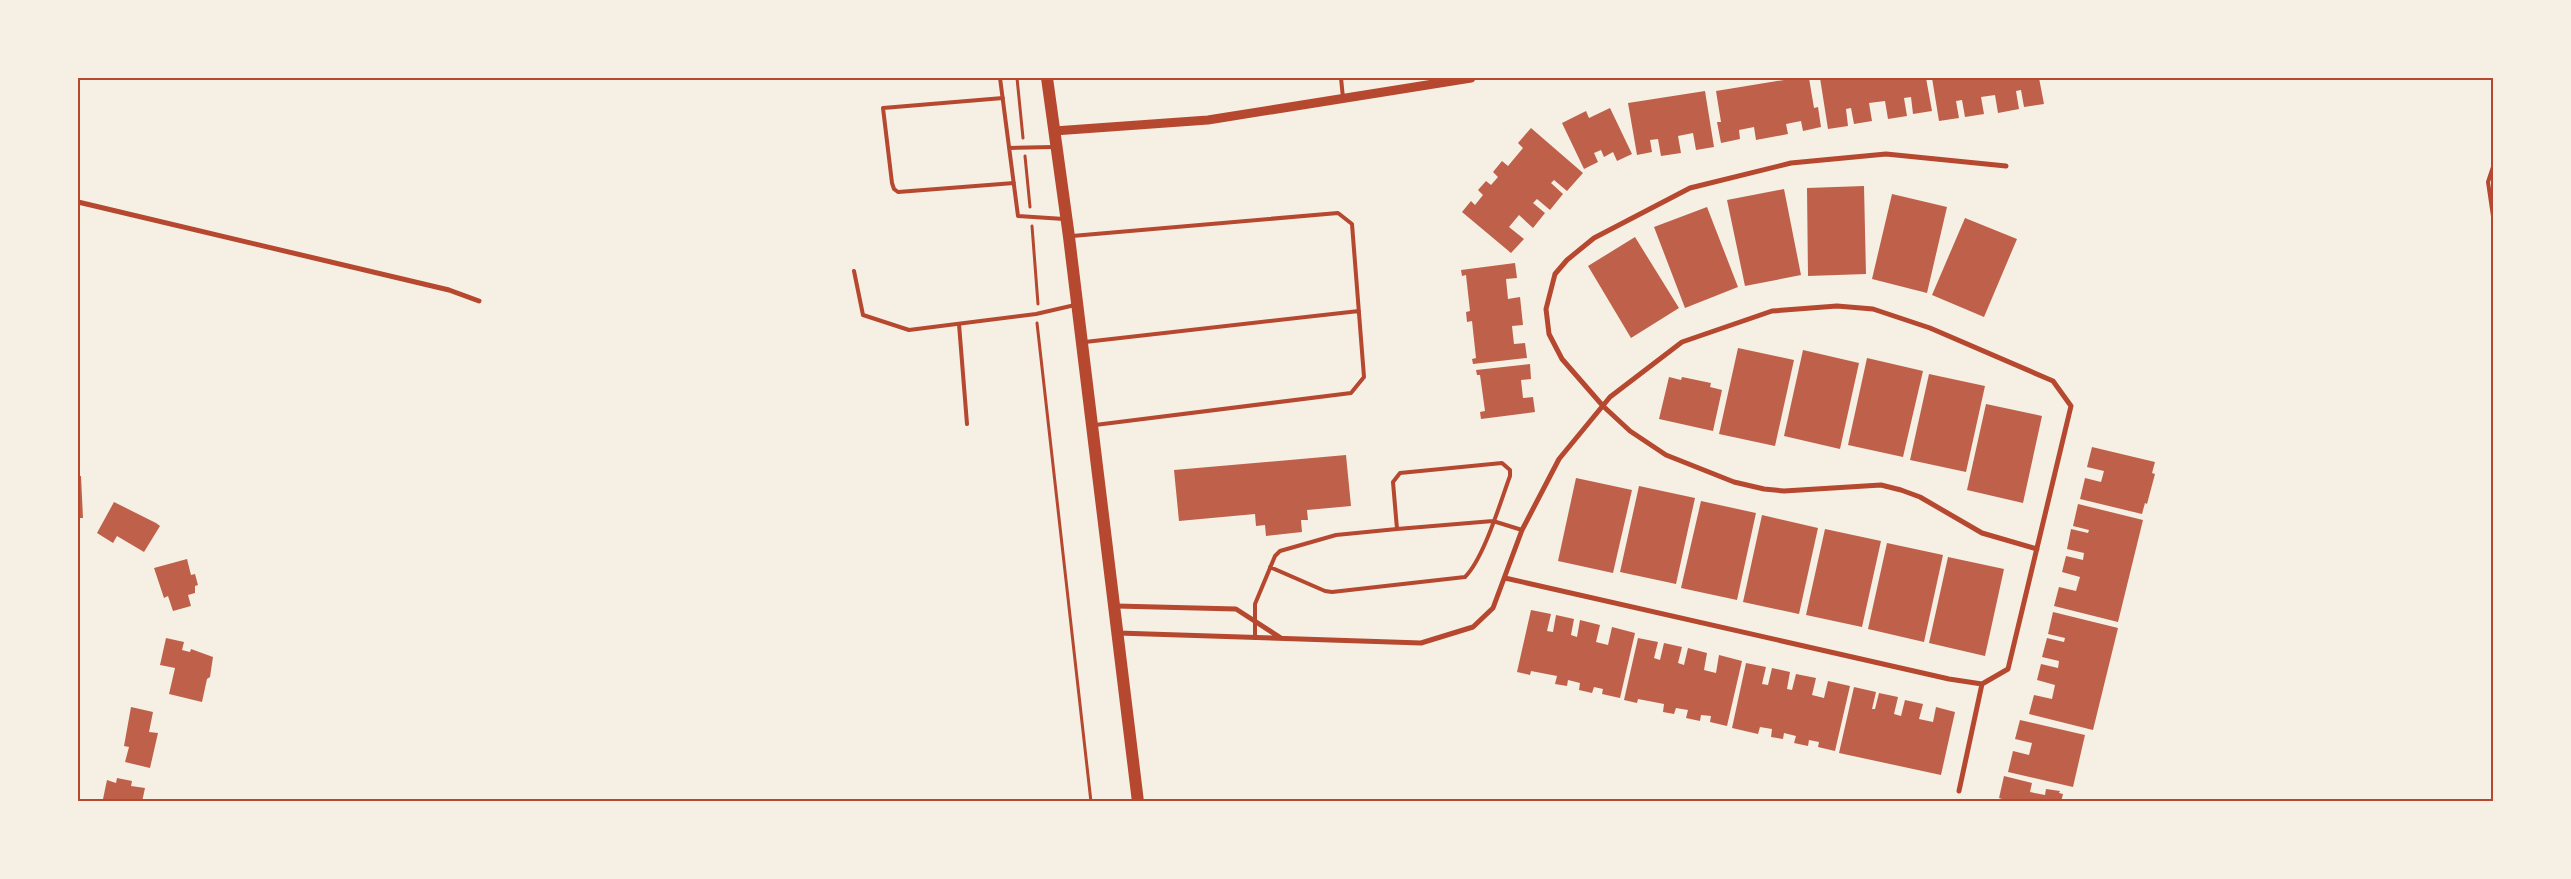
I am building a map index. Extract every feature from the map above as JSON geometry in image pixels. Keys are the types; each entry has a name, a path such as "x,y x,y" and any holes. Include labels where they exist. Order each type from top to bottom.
{"main road":[{"path":"1046,78 1067,219 1138,802"}],"street":[{"path":"1054,131 1208,120 1471,78"},
{"path":"2006,166 1886,154 1791,163 1690,188 1594,238 1567,260 1555,274 1546,308 1549,334 1562,359 1603,406 1630,431 1666,455 1734,482 1784,491 1881,485 1920,497 1982,533 2037,549"},
{"path":"78,202 449,290 479,301"},
{"path":"1117,633 1420,642 1442,638 1473,627 1493,608 1522,530 1559,459 1610,397 1675,348 1691,339 1772,311 1837,306 1873,309 1930,328 2053,381 2071,406 2008,669 1982,684 1949,679 1505,578"},
{"path":"1113,605 1236,609 1282,638"},
{"path":"1959,791 1982,684"}],"lane":[{"path":"1000,78 1018,216 1067,219"},
{"path":"1341,78 1343,98"},
{"path":"1003,98 883,108 894,190 898,192 1014,183"},
{"path":"1009,148 1056,147"},
{"path":"2494,164 2488,182 2494,223"},
{"path":"1069,237 1338,213 1352,224 1364,377 1351,393 1092,426"},
{"path":"854,271 863,315 909,330 1036,314 1077,304"},
{"path":"1082,342 1359,311"},
{"path":"960,324 967,424"},
{"path":"1270,567 1325,591 1332,592 1465,577 1474,566 1510,476 1510,470 1502,463 1400,473 1393,482 1398,529"},
{"path":"1254,638 1255,604 1275,556 1280,551 1312,544 1327,536 1493,520 1522,530"}],"path":[{"path":"1031,216 1039,293 1036,314 1091,802"}],"building":[{"path":"1796,78 1809,78 1814,108 1818,107 1821,127 1803,131 1801,121 1786,124 1788,134 1756,140 1754,127 1739,130 1740,139 1721,143 1717,122 1721,122 1716,91"},
{"path":"1820,78 1926,78 1932,111 1913,114 1911,97 1904,98 1907,116 1888,119 1885,101 1869,103 1872,121 1854,124 1851,108 1846,109 1848,126 1828,129"},
{"path":"1932,78 2039,78 2044,104 2024,107 2021,90 2016,91 2019,109 1998,113 1995,95 1981,97 1984,114 1965,117 1962,100 1956,101 1959,118 1939,121"},
{"path":"1705,91 1714,147 1696,150 1693,133 1678,136 1681,153 1661,156 1658,139 1650,140 1652,152 1637,155 1628,103"},
{"path":"1610,108 1632,154 1617,161 1613,152 1604,157 1601,150 1594,153 1598,162 1584,169 1562,123 1586,111 1589,118"},
{"path":"1531,128 1583,173 1567,191 1554,180 1551,183 1563,194 1550,210 1537,199 1533,203 1545,213 1533,228 1519,215 1509,227 1524,239 1511,253 1462,212 1471,201 1475,205 1483,195 1478,190 1486,181 1491,185 1498,177 1493,172 1502,161 1508,166 1523,148 1518,143"},
{"path":"1864,186 1866,274 1808,276 1807,188"},
{"path":"1784,189 1801,275 1745,286 1727,200"},
{"path":"1892,194 1947,207 1927,293 1872,279"},
{"path":"1707,207 1738,287 1685,308 1654,227"},
{"path":"1965,218 2017,239 1984,317 1932,295"},
{"path":"1635,237 1679,308 1631,338 1588,266"},
{"path":"1515,263 1517,278 1506,279 1508,299 1520,297 1523,325 1512,326 1514,344 1525,343 1527,358 1473,364 1472,359 1476,358 1472,321 1467,322 1466,312 1470,311 1466,275 1462,276 1461,270"},
{"path":"1738,348 1794,360 1775,446 1719,434"},
{"path":"1803,350 1859,363 1840,449 1784,436"},
{"path":"1867,358 1923,371 1903,457 1848,445"},
{"path":"1530,364 1531,379 1521,380 1523,398 1533,397 1535,412 1481,419 1480,412 1485,411 1480,375 1477,375 1476,370"},
{"path":"1929,374 1985,386 1966,472 1910,460"},
{"path":"1669,377 1681,380 1682,377 1711,383 1710,387 1722,390 1713,431 1659,419"},
{"path":"1986,404 2042,416 2023,503 1967,490"},
{"path":"2092,447 2155,462 2152,473 2155,474 2147,504 2145,503 2142,514 2080,499 2085,478 2101,482 2104,471 2087,467"},
{"path":"1346,455 1351,506 1307,510 1308,520 1301,520 1302,532 1266,536 1265,525 1256,526 1255,514 1179,521 1174,470"},
{"path":"78,476 81,476 83,518 78,518"},
{"path":"1576,478 1632,490 1613,573 1558,561"},
{"path":"1639,486 1695,498 1676,584 1620,572"},
{"path":"1701,501 1756,513 1737,600 1681,588"},
{"path":"114,502 160,526 144,552 117,536 113,543 97,533"},
{"path":"2078,504 2143,520 2118,622 2054,606 2059,587 2076,591 2080,577 2062,572 2066,556 2083,560 2084,553 2067,549 2071,529 2088,533 2089,530 2073,526"},
{"path":"1762,515 1818,528 1799,614 1743,602"},
{"path":"1825,529 1881,541 1862,627 1806,615"},
{"path":"1887,543 1943,555 1924,642 1868,629"},
{"path":"1948,557 2004,569 1985,656 1929,643"},
{"path":"187,559 191,575 195,574 198,585 195,586 195,593 188,595 191,606 173,611 168,596 164,598 154,568"},
{"path":"1531,610 1551,614 1547,631 1553,632 1556,615 1574,619 1571,635 1577,637 1580,620 1600,625 1596,642 1608,645 1612,627 1635,633 1620,698 1602,694 1603,689 1594,687 1592,693 1579,690 1580,683 1568,680 1567,686 1555,684 1557,676 1531,671 1530,675 1517,672"},
{"path":"2053,612 2118,628 2093,730 2029,714 2034,695 2052,699 2055,685 2037,680 2041,664 2058,668 2059,661 2042,657 2047,638 2064,642 2065,638 2048,634"},
{"path":"166,638 184,642 182,650 190,652 191,649 213,657 210,677 207,679 202,702 169,694 175,668 160,665"},
{"path":"1638,638 1658,642 1654,658 1660,660 1664,643 1682,647 1678,663 1684,665 1688,648 1707,653 1704,670 1716,673 1719,655 1742,661 1727,726 1710,722 1711,716 1701,715 1700,721 1686,718 1688,710 1676,708 1674,714 1663,712 1664,704 1638,699 1637,703 1624,700"},
{"path":"1746,663 1766,667 1762,684 1768,685 1772,668 1790,672 1787,689 1792,690 1796,674 1816,678 1812,695 1824,698 1828,681 1850,686 1835,751 1818,747 1819,742 1809,740 1808,746 1794,743 1796,736 1784,733 1783,739 1771,737 1772,729 1760,727 1758,734 1732,728"},
{"path":"1854,687 1876,692 1872,709 1875,709 1879,693 1898,697 1894,714 1901,716 1905,700 1923,704 1919,719 1933,722 1936,707 1955,712 1941,775 1839,753"},
{"path":"131,707 153,712 149,732 158,733 150,768 125,762 129,747 124,746"},
{"path":"2020,720 2085,735 2073,787 2008,772 2013,751 2029,755 2032,743 2015,739"},
{"path":"2004,776 2032,783 2030,792 2045,795 2046,789 2060,791 2059,793 2063,794 2061,802 2011,802 1999,798"},
{"path":"117,778 132,781 131,786 145,788 142,802 103,799 107,780 116,783"}]}
